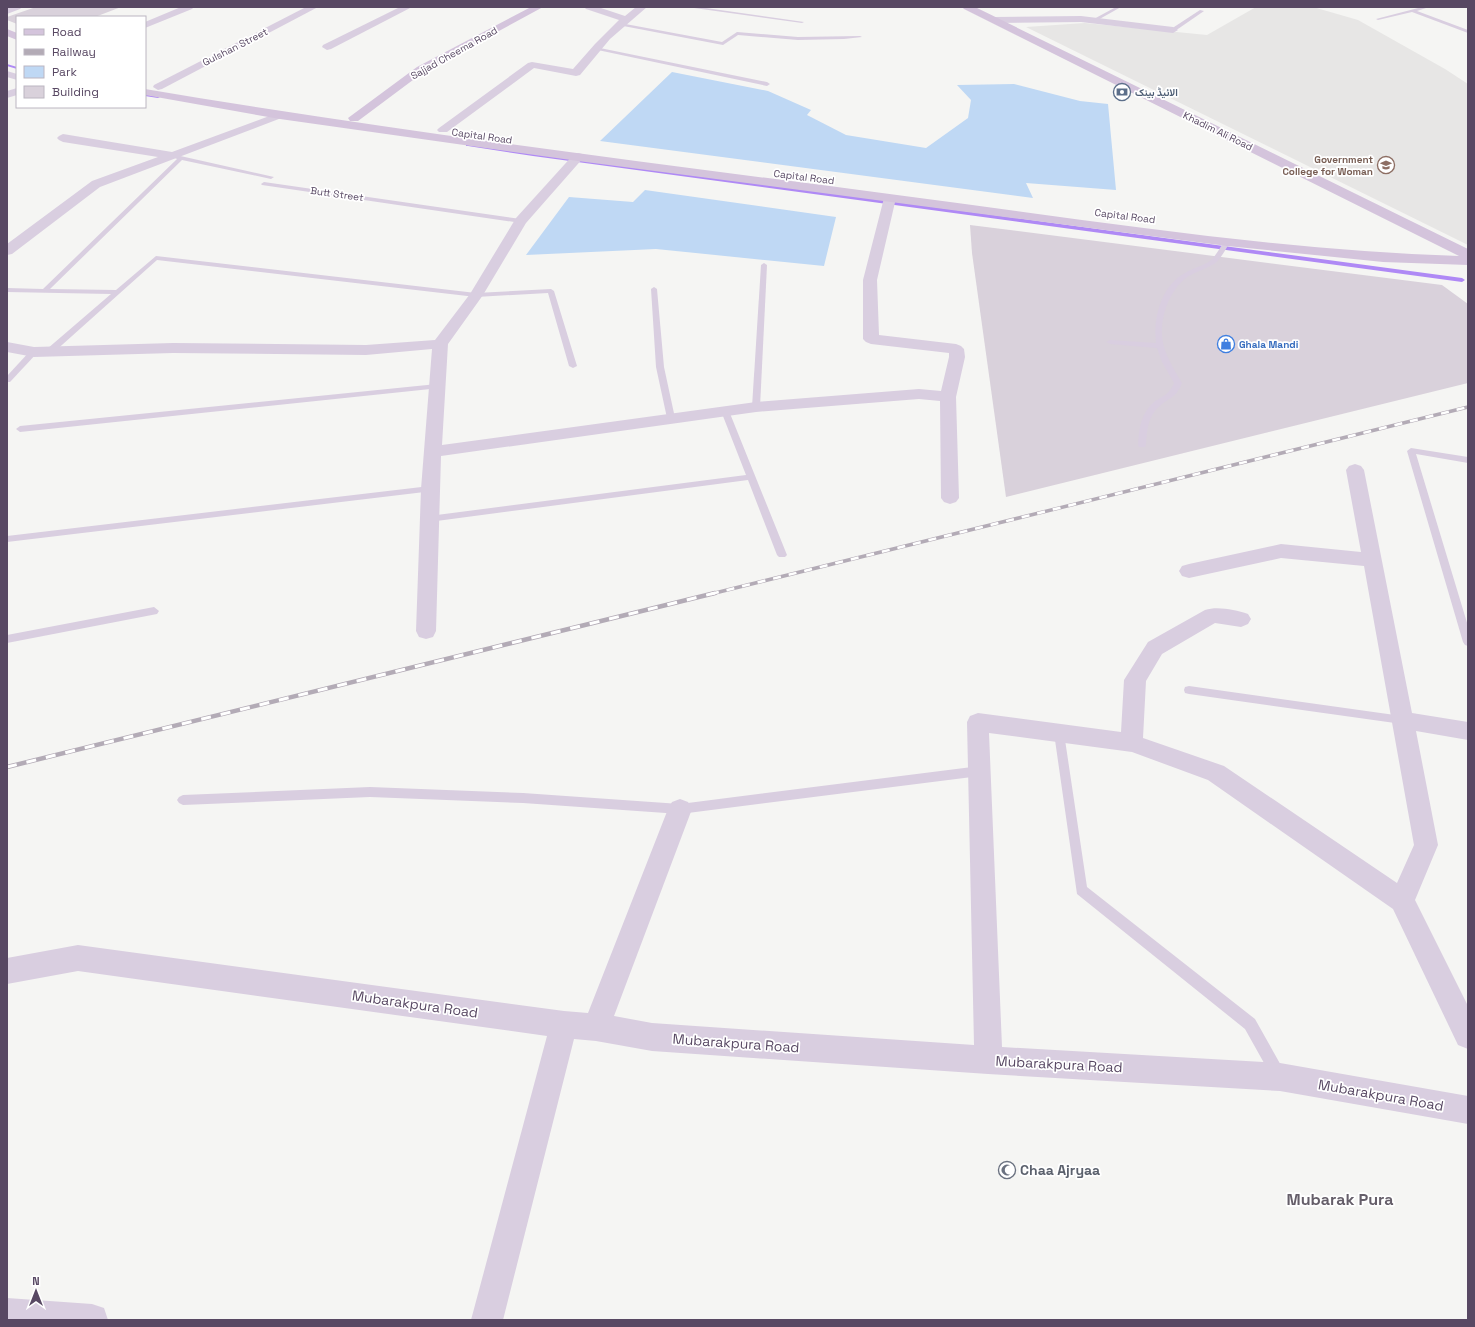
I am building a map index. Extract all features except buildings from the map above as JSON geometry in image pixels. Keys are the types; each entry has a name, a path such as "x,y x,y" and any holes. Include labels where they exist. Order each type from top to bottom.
{"street":[{"path":"7,11 17,7"},
{"path":"146,25 189,7"},
{"name":"Gulshan Street","path":"158,87 313,7"},
{"path":"327,47 407,7"},
{"name":"Sajjad Cheema Road","path":"354,118 421,69 538,7"},
{"path":"589,7 622,22"},
{"path":"443,130 532,65 576,73 595,48 622,22 642,7"},
{"name":"Khadim Ali Road","path":"967,7 1467,256"},
{"path":"1073,11 1082,19"},
{"path":"994,20 1082,19 1173,30"},
{"path":"7,32 16,36"},
{"name":"Capital Road","path":"146,84 280,114 354,118 443,130 582,154 1205,226"},
{"path":"146,92 341,124 582,154 890,198 1226,242 1383,258 1467,256"},
{"path":"7,252 96,184 177,157 280,114"},
{"path":"63,138 177,157"},
{"path":"426,630 430,489 434,452 440,344 476,295 521,222 582,154"},
{"path":"890,198 870,280 871,339 956,349 957,357 948,397 950,498"},
{"path":"1386,245 1467,256"},
{"path":"7,347 34,352 173,348 366,350 440,344"},
{"path":"434,452 756,406 919,394 948,397"},
{"path":"1355,470 1426,845 1402,901"},
{"path":"1189,571 1281,551 1372,560"},
{"path":"1132,743 1135,680 1155,648 1212,615 1241,619"},
{"path":"1402,720 1468,731"},
{"path":"988,1060 978,722 1132,743 1216,773 1402,901 1468,1035"},
{"path":"596,1027 680,809"},
{"name":"Mubarakpura Road","path":"7,971 78,958 564,1025 596,1027 652,1037 988,1060 1280,1077 1468,1110"},
{"path":"487,1320 564,1025"},
{"path":"7,1314 92,1320"}],"lane":[{"path":"689,7 802,22"},
{"path":"1094,20 1118,7"},
{"path":"1378,18 1428,7"},
{"path":"1173,30 1202,11"},
{"path":"1413,11 1468,32"},
{"path":"622,22 723,44 737,33 761,37 807,40 860,37"},
{"path":"595,48 767,84"},
{"path":"44,291 177,157"},
{"name":"Butt Street","path":"177,157 271,177 264,184 521,222"},
{"path":"1142,445 1142,427 1149,412 1158,402 1173,394 1178,383 1166,362 1160,346 1158,329 1166,297 1175,285 1186,275 1213,262 1226,242"},
{"path":"50,351 156,258 476,295 551,291 573,366"},
{"path":"756,406 764,265"},
{"path":"654,288 660,367 671,418"},
{"path":"7,290 117,292"},
{"path":"1110,342 1160,346"},
{"path":"7,380 34,352"},
{"path":"20,429 437,386"},
{"path":"725,411 782,555"},
{"path":"1468,460 1411,451 1468,642"},
{"path":"429,520 751,477"},
{"path":"7,539 430,489"},
{"path":"7,639 154,611"},
{"path":"1189,690 1402,720"},
{"path":"1059,733 1080,890 1250,1024 1280,1077"},
{"path":"183,800 370,792 523,798 680,809 980,771"}],"shaded area":[{"name":"Government College for Woman","path":"1256,7 1313,7 1358,20 1445,69 1468,84 1468,245 1026,27 1085,23 1207,35"}],"green space":[{"path":"672,72 768,91 811,110 807,115 846,135 926,148 968,118 971,100 957,85 1014,84 1080,101 1108,104 1116,190 1026,183 1033,198 600,141"},
{"path":"645,190 836,217 824,266 656,249 526,255 569,197 633,202"}],"waterway":[{"path":"7,65 16,68"},
{"path":"146,95 158,97"},
{"path":"468,145 1462,280"}],"railway":[{"path":"711,594 1468,407"},
{"path":"7,767 715,593"}],"place":[{"name":"الائیڈ بینک","path":"1122,92"},
{"name":"Government College for Woman","path":"1386,165"},
{"name":"Ghala Mandi","path":"1226,344"},
{"name":"Chaa Ajryaa","path":"1007,1170"}],"district":[{"name":"Mubarak Pura","path":"1340,1199"}]}
